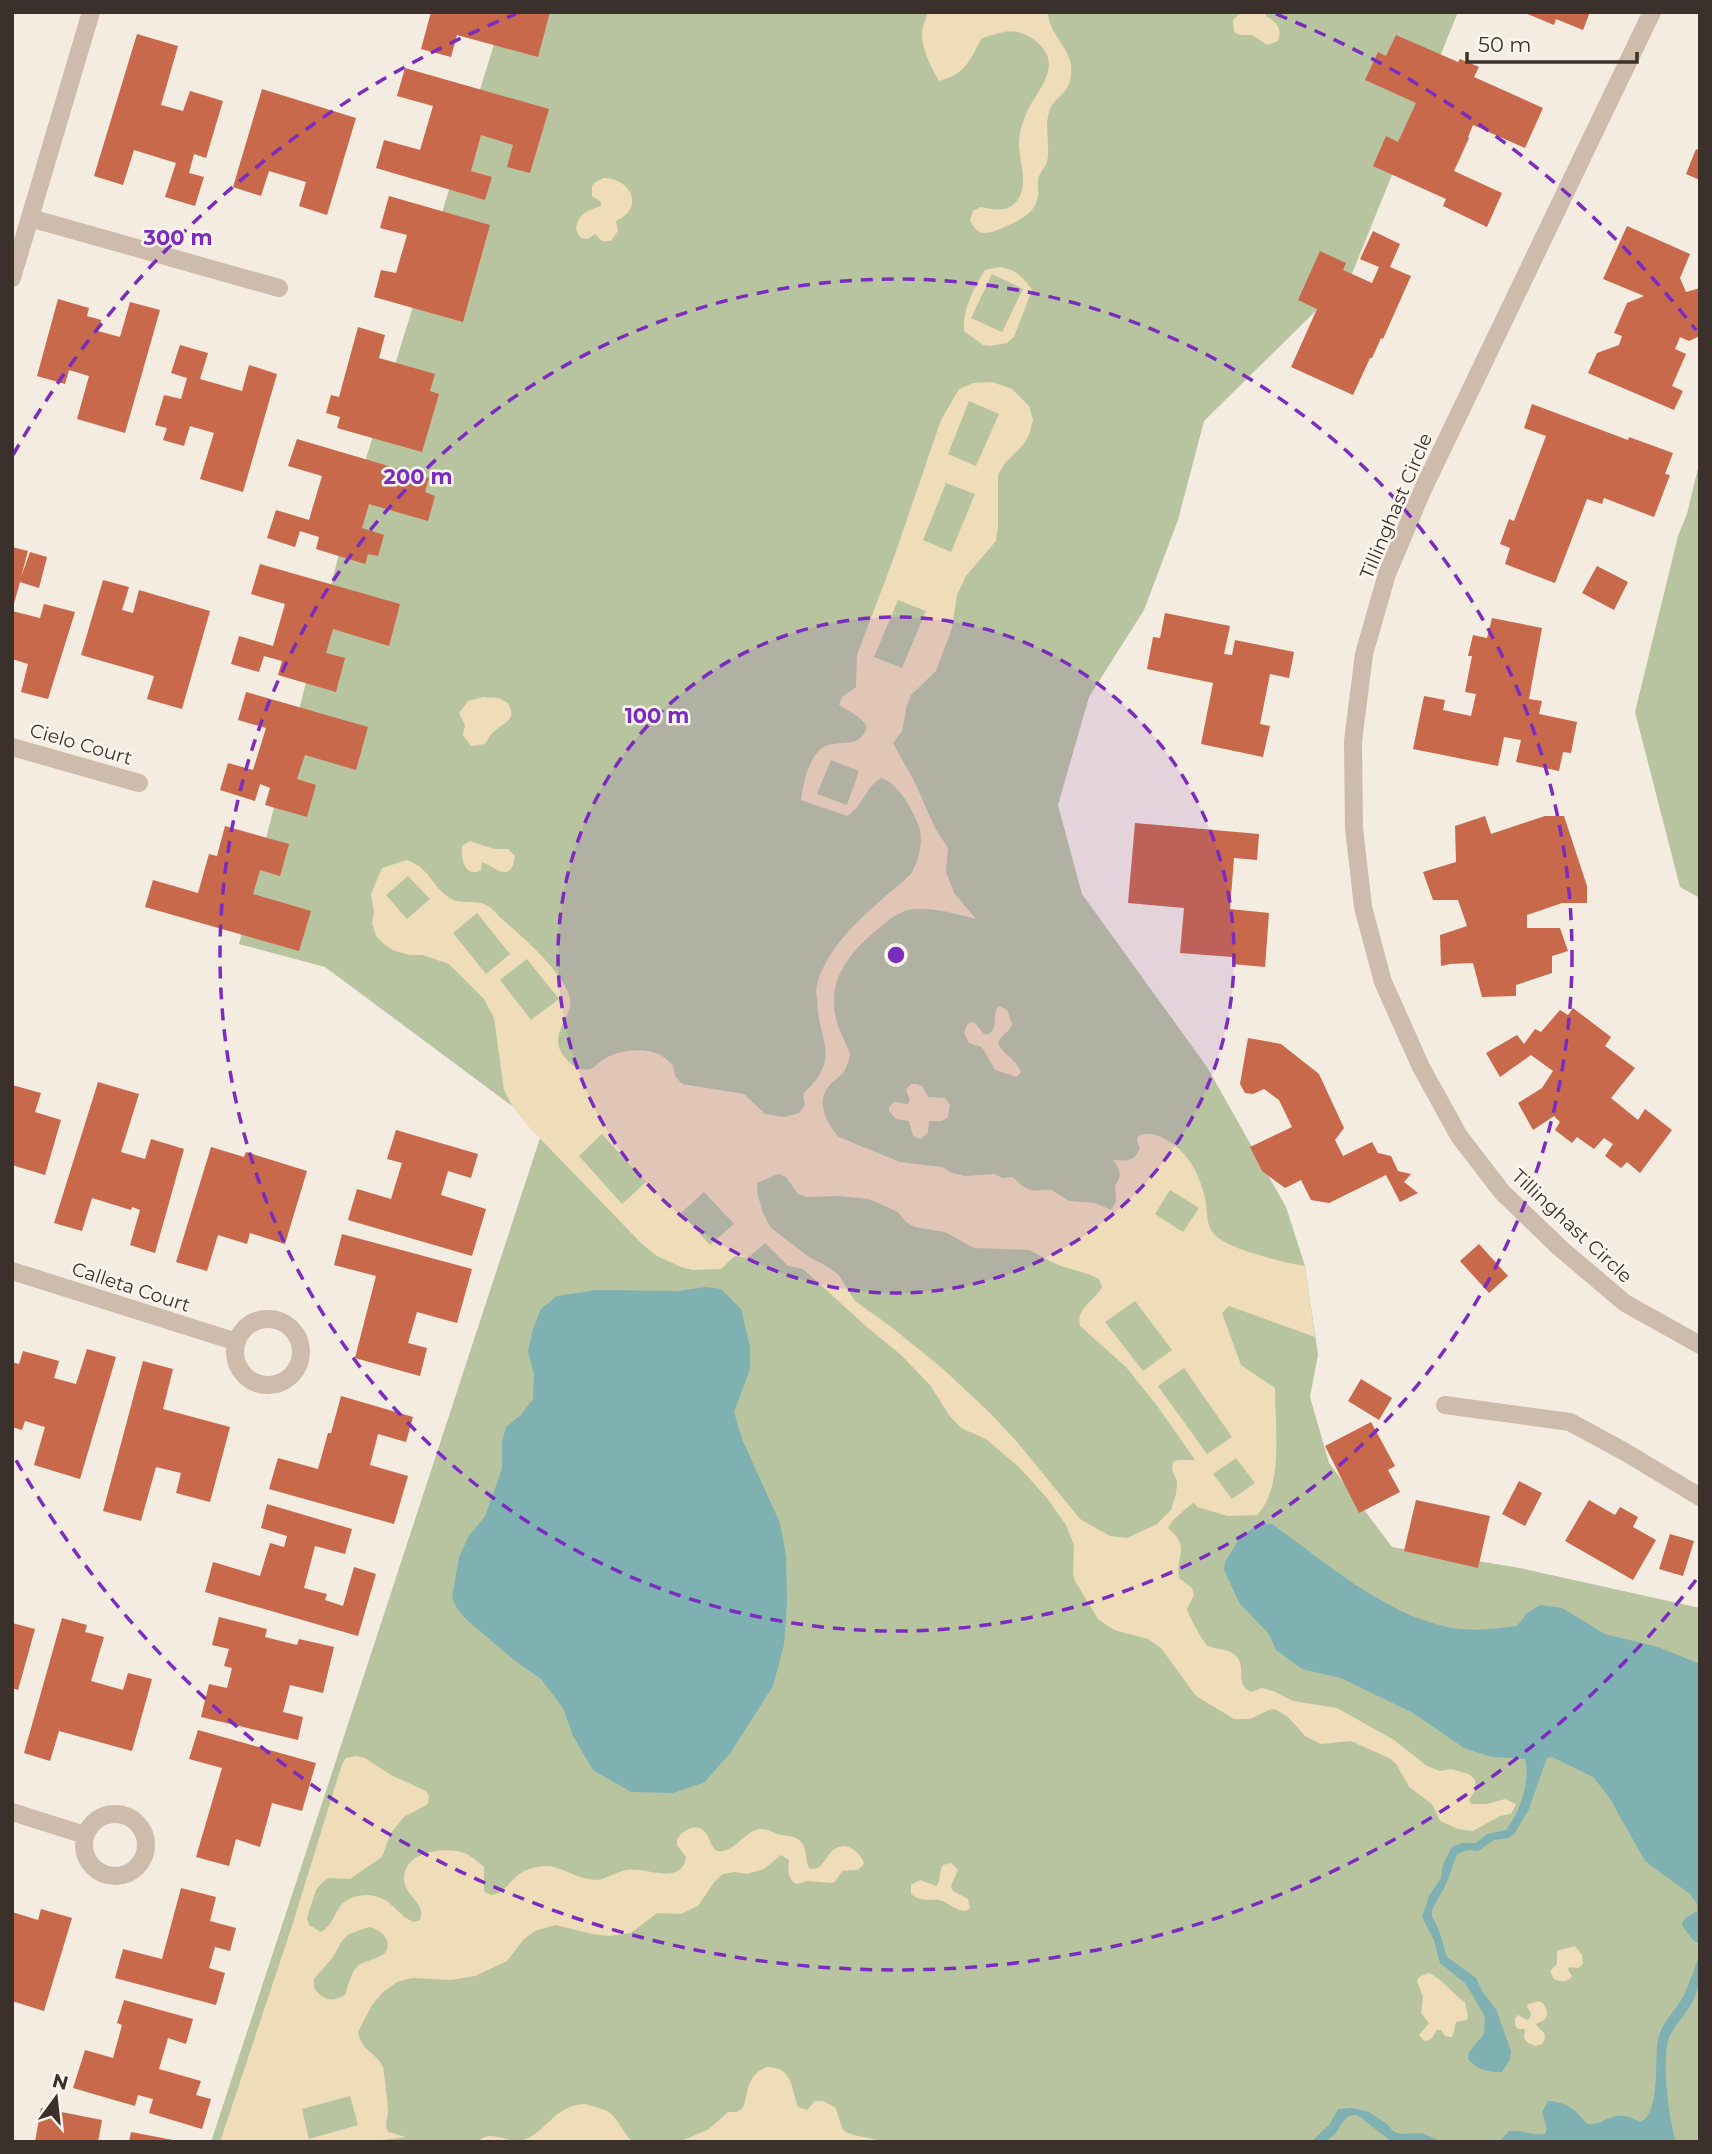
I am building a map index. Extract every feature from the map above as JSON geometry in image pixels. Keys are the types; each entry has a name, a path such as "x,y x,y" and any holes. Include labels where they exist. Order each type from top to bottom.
{"street":[{"path":"12,278 90,12"},
{"name":"Tillinghast Circle","path":"1652,12 1423,489 1387,574 1364,654 1353,741 1354,828 1363,907 1383,982 1421,1067 1459,1136 1502,1192 1560,1248 1625,1303 1700,1345"},
{"path":"30,218 279,288"},
{"name":"Cielo Court","path":"12,747 139,783"},
{"name":"Calleta Court","path":"12,1271 237,1342"},
{"path":"1445,1405 1570,1422 1700,1496"},
{"path":"12,1812 85,1835"}],"green space":[{"path":"504,12 1458,12 1351,276 1204,421 1178,520 1144,610 1089,697 1058,805 1082,894 1207,1067 1286,1207 1305,1266 1318,1355 1310,1397 1329,1463 1392,1547 1520,1568 1700,1608 1700,2142 211,2142 543,1129 325,967 239,944 351,507"},
{"path":"1700,460 1700,898 1680,887 1635,712 1678,536 1687,514"}],"sand":[{"path":"928,12 1048,12 1051,26 1067,52 1071,76 1066,89 1049,112 1048,158 1039,177 1036,202 1024,217 995,231 982,233 970,220 973,211 980,207 999,210 1007,208 1020,197 1023,173 1020,136 1027,112 1048,71 1047,55 1042,47 1026,35 1014,31 1002,32 982,38 961,70 939,81 922,40"},
{"path":"1242,12 1266,12 1266,16 1276,23 1279,29 1278,41 1267,45 1252,35 1234,32 1233,20"},
{"path":"604,178 622,183 628,189 632,202 630,209 616,221 618,231 611,241 602,241 595,234 588,239 581,238 576,230 581,216 601,206 601,202 592,196 592,186"},
{"path":"1000,267 1011,270 1022,277 1032,290 1014,337 1007,343 983,345 964,331 967,307 985,270","holes":["992,274 1023,289 1002,332 971,318"]},
{"path":"992,382 1012,389 1029,406 1033,420 1023,445 1005,463 998,475 996,541 966,576 957,595 952,628 936,671 911,695 902,731 893,743 935,828 948,848 946,872 954,893 976,919 932,909 906,911 883,924 852,955 839,976 834,1000 837,1024 850,1054 845,1070 825,1092 824,1113 839,1137 900,1162 942,1167 965,1176 994,1174 1003,1178 1013,1177 1031,1190 1052,1190 1069,1201 1095,1203 1111,1210 1116,1202 1115,1185 1120,1176 1113,1160 1133,1158 1140,1147 1138,1136 1156,1135 1179,1149 1194,1168 1203,1190 1209,1226 1214,1234 1243,1250 1305,1266 1315,1337 1229,1306 1222,1313 1241,1365 1275,1388 1275,1473 1266,1503 1257,1515 1228,1516 1197,1507 1194,1502 1173,1520 1168,1528 1181,1546 1179,1578 1192,1588 1194,1595 1187,1609 1208,1646 1229,1651 1239,1659 1241,1679 1251,1692 1262,1688 1293,1701 1337,1708 1394,1740 1427,1766 1440,1771 1451,1769 1469,1774 1475,1780 1476,1789 1469,1800 1471,1804 1487,1804 1505,1799 1516,1804 1511,1814 1500,1816 1473,1831 1458,1829 1440,1821 1432,1804 1409,1787 1391,1759 1351,1741 1321,1744 1305,1736 1288,1717 1275,1709 1250,1719 1234,1719 1196,1696 1161,1648 1148,1639 1114,1630 1098,1619 1075,1581 1074,1545 1066,1525 1047,1498 1019,1467 986,1439 961,1428 949,1415 930,1385 900,1354 803,1269 788,1266 765,1243 748,1258 735,1256 721,1269 693,1270 657,1256 642,1244 527,1125 512,1106 504,1090 494,1018 484,999 449,964 423,955 395,951 376,936 372,923 374,912 371,894 382,868 407,860 421,868 450,898 482,903 490,907 561,979 567,990 570,1007 558,1043 567,1060 575,1066 588,1070 617,1053 646,1051 662,1056 673,1065 675,1076 682,1084 744,1094 765,1114 784,1117 799,1113 805,1105 803,1094 815,1081 825,1059 816,992 824,967 833,951 856,923 911,874 921,841 920,830 910,807 894,785 887,781 881,778 875,783 847,816 801,800 804,782 817,753 830,745 858,740 867,727 858,717 839,705 842,697 856,687 857,655 941,420 959,389 973,383","holes":["969,401 999,414 976,466 948,454","946,483 975,494 951,552 923,540","898,600 926,611 902,668 874,657","831,760 859,771 847,805 817,794","408,876 430,899 407,919 386,895","477,913 510,954 486,974 453,933","527,959 559,999 531,1020 500,980","602,1134 646,1182 622,1204 579,1156","778,1174 786,1177 798,1194 807,1197 869,1199 898,1212 906,1222 915,1227 945,1232 974,1248 1029,1250 1058,1265 1099,1279 1102,1287 1083,1309 1080,1326 1126,1367 1195,1460 1173,1462 1172,1470 1177,1481 1171,1510 1157,1524 1127,1538 1110,1536 1080,1519 990,1413 942,1368 855,1301 838,1274 809,1257 771,1228 763,1213 757,1183","1170,1190 1199,1208 1183,1232 1155,1214","704,1192 734,1224 710,1245 681,1213","1135,1301 1172,1350 1143,1371 1105,1322","1184,1368 1232,1437 1207,1454 1158,1386","1236,1458 1255,1483 1232,1499 1213,1474"]},
{"path":"483,697 499,698 508,703 511,717 485,744 471,746 463,735 465,725 459,713 468,701"},
{"path":"470,841 494,849 508,849 515,856 510,870 502,872 482,862 481,870 468,870 463,862 462,846"},
{"path":"999,1006 1007,1010 1012,1024 998,1043 1019,1068 1021,1072 1017,1077 995,1070 982,1047 969,1043 964,1033 971,1022 984,1034 989,1034 994,1027 995,1013"},
{"path":"911,1084 922,1086 928,1097 945,1098 950,1105 948,1117 942,1121 929,1121 928,1132 921,1139 913,1136 909,1121 896,1119 889,1111 894,1102 908,1104 910,1100 906,1090"},
{"path":"346,1758 365,1758 391,1775 426,1791 429,1796 428,1804 404,1817 391,1833 382,1857 350,1879 328,1878 321,1884 316,1890 307,1918 309,1925 321,1932 345,1901 361,1895 378,1897 409,1920 420,1920 418,1903 405,1884 406,1869 416,1857 441,1850 461,1852 484,1867 484,1891 493,1895 522,1873 540,1866 554,1867 595,1880 626,1870 661,1873 677,1871 683,1866 686,1857 677,1845 677,1840 686,1831 694,1828 705,1832 717,1851 729,1849 748,1834 763,1829 800,1841 810,1869 818,1868 832,1851 842,1846 847,1846 859,1854 864,1863 857,1869 842,1871 832,1883 807,1881 797,1884 790,1877 789,1860 781,1855 764,1869 747,1874 723,1874 698,1906 681,1914 657,1913 631,1933 609,1936 555,1925 535,1931 524,1939 507,1961 475,1976 451,1980 412,1978 397,1982 383,1992 372,2005 358,2032 362,2044 383,2067 388,2132 406,2137 367,2142 220,2142","holes":["369,1927 380,1931 386,1938 385,1952 356,1968 345,1995 336,1999 324,1998 314,1988 314,1979 349,1934","350,2096 358,2125 309,2139 302,2109"]},
{"path":"951,1863 958,1870 951,1886 953,1891 968,1899 970,1908 966,1911 960,1910 941,1900 921,1899 911,1894 911,1885 920,1880 936,1886 943,1865"},
{"path":"1575,1946 1582,1955 1583,1964 1578,1968 1569,1967 1572,1976 1568,1980 1554,1979 1550,1971 1557,1964 1557,1951"},
{"path":"1429,1973 1465,2002 1468,2018 1456,2022 1451,2037 1437,2030 1427,2041 1419,2035 1429,2023 1421,2013 1423,1997 1417,1981 1419,1977"},
{"path":"1539,2001 1545,2007 1547,2015 1536,2024 1545,2037 1542,2044 1536,2046 1524,2038 1525,2029 1518,2029 1515,2019 1518,2015 1527,2020 1530,2018 1528,2004"},
{"path":"767,2067 782,2071 790,2080 798,2107 807,2110 815,2101 823,2101 835,2107 846,2132 880,2142 679,2142 709,2129 728,2112 737,2112 743,2108 752,2079"},
{"path":"585,2104 611,2114 633,2142 475,2142 490,2136 523,2140 536,2133 560,2112"}],"water":[{"path":"706,1287 721,1289 741,1309 750,1347 750,1369 734,1412 742,1439 780,1523 786,1556 784,1645 773,1686 731,1752 705,1782 673,1793 631,1792 593,1770 573,1736 563,1708 541,1679 468,1621 452,1598 459,1557 469,1536 485,1516 502,1469 502,1442 506,1427 521,1415 533,1399 534,1374 528,1351 541,1309 557,1296 596,1290 678,1291"},
{"path":"1258,1524 1272,1524 1376,1598 1422,1620 1456,1629 1491,1629 1517,1626 1527,1613 1540,1605 1562,1608 1605,1634 1658,1647 1700,1664 1700,1945 1682,1925 1684,1919 1697,1911 1697,1904 1690,1894 1645,1861 1609,1797 1593,1777 1552,1757 1547,1758 1529,1809 1515,1833 1509,1838 1494,1840 1478,1851 1468,1850 1457,1854 1447,1882 1432,1910 1447,1957 1476,1978 1496,2009 1511,2051 1510,2059 1502,2072 1483,2070 1471,2063 1468,2059 1469,2052 1484,2034 1485,2017 1466,1984 1440,1963 1434,1940 1422,1917 1429,1896 1441,1878 1443,1864 1452,1847 1461,1843 1476,1843 1487,1834 1506,1830 1511,1823 1520,1805 1527,1777 1525,1759 1492,1757 1464,1748 1413,1713 1341,1678 1302,1669 1276,1650 1269,1634 1240,1604 1224,1570 1225,1562 1239,1539"},
{"path":"1700,1952 1696,1993 1671,2034 1667,2048 1667,2090 1676,2142 1499,2142 1509,2131 1545,2134 1547,2129 1542,2112 1548,2101 1570,2108 1587,2124 1620,2116 1641,2122 1652,2107 1660,2033 1685,1993"},
{"path":"1352,2108 1369,2112 1394,2132 1422,2133 1442,2142 1390,2140 1363,2119 1352,2115 1330,2138 1311,2142 1330,2124 1338,2109"}],"building":[{"path":"431,12 550,12 538,57 457,35 451,57 421,49"},
{"path":"1523,12 1590,12 1583,30 1556,19 1554,25"},
{"path":"137,34 178,46 161,105 183,111 190,91 223,101 206,158 194,154 189,173 204,177 195,206 165,197 176,163 134,150 123,185 94,176"},
{"path":"1396,35 1458,62 1460,59 1479,67 1474,77 1543,108 1525,148 1473,125 1454,171 1502,193 1487,227 1443,206 1446,199 1373,166 1386,136 1398,142 1416,103 1365,80 1378,52 1386,56"},
{"path":"405,68 549,109 530,173 507,167 513,145 481,135 471,171 492,177 485,200 376,168 384,140 420,150 433,106 397,96"},
{"path":"262,89 356,118 327,215 299,206 306,182 269,171 261,196 233,187"},
{"path":"1696,149 1700,151 1700,180 1686,174"},
{"path":"389,196 490,225 463,322 374,297 381,270 396,273 407,235 380,228"},
{"path":"1627,226 1690,254 1680,278 1686,292 1700,288 1700,336 1689,341 1680,337 1675,349 1686,354 1672,386 1683,391 1674,410 1588,373 1597,353 1619,345 1622,336 1614,333 1627,303 1644,296 1603,279"},
{"path":"1373,231 1400,244 1390,267 1411,276 1383,339 1381,338 1370,358 1353,395 1291,367 1317,309 1298,300 1320,251 1346,263 1343,270 1372,283 1379,267 1360,259"},
{"path":"58,299 89,308 87,316 101,320 98,331 120,337 130,302 160,310 125,433 77,419 89,376 69,370 65,384 37,376"},
{"path":"358,327 385,335 379,358 435,374 430,391 439,394 422,452 337,428 340,417 326,413 331,395 339,397"},
{"path":"180,345 208,353 200,379 242,391 249,365 277,374 243,492 200,479 214,433 190,426 184,446 163,440 167,428 155,425 164,395 181,399 187,378 171,373"},
{"path":"1532,404 1628,440 1629,437 1673,453 1665,474 1670,475 1654,517 1604,498 1602,504 1587,499 1555,583 1505,564 1510,548 1500,544 1509,519 1514,521 1546,436 1524,428"},
{"path":"297,439 429,478 425,492 435,496 428,521 369,504 362,528 384,535 378,556 368,554 365,564 316,549 319,537 300,531 295,547 267,538 276,510 309,520 322,476 288,466"},
{"path":"12,547 28,551 21,577 30,552 47,557 39,588 20,582 13,607"},
{"path":"260,564 400,604 389,646 333,629 326,653 345,658 336,692 278,675 282,661 264,656 259,672 231,664 239,636 273,646 285,604 251,594"},
{"path":"1597,566 1628,582 1614,610 1582,593"},
{"path":"103,580 129,587 122,610 133,613 139,590 210,611 182,709 147,699 154,676 81,655"},
{"path":"44,604 75,612 48,699 21,692 28,664 12,659 12,611 40,618"},
{"path":"1165,613 1230,626 1224,654 1232,655 1235,640 1294,652 1289,678 1270,674 1260,724 1270,726 1263,757 1201,744 1213,683 1147,669 1153,637 1160,638"},
{"path":"1492,618 1542,628 1529,699 1542,701 1539,714 1577,722 1571,753 1563,752 1559,771 1516,762 1521,740 1504,737 1498,766 1413,749 1424,696 1445,700 1443,710 1471,716 1476,694 1465,692 1472,656 1468,656 1473,635 1487,638"},
{"path":"246,692 368,727 356,770 305,755 297,779 316,785 307,817 265,805 270,788 260,784 255,801 220,790 228,763 253,770 266,728 238,720"},
{"path":"1485,816 1491,834 1545,816 1564,816 1587,886 1587,903 1562,903 1527,915 1527,928 1560,928 1568,951 1552,956 1552,973 1516,985 1516,996 1482,997 1473,963 1441,966 1440,935 1467,926 1458,900 1433,900 1423,872 1456,862 1455,826"},
{"path":"1135,823 1259,834 1257,860 1234,858 1230,909 1269,913 1265,967 1232,964 1232,957 1180,953 1184,908 1128,903"},
{"path":"225,826 289,844 280,876 260,870 253,894 311,911 299,951 145,907 153,880 198,893 209,854 217,856"},
{"path":"1573,1008 1611,1037 1605,1046 1635,1068 1611,1098 1638,1120 1645,1109 1672,1130 1640,1173 1627,1162 1621,1168 1605,1156 1613,1144 1604,1138 1594,1149 1577,1137 1572,1143 1555,1130 1560,1122 1554,1116 1533,1130 1518,1103 1542,1088 1553,1071 1531,1055 1500,1077 1486,1053 1517,1035 1524,1044 1535,1029 1541,1032 1560,1010 1568,1015"},
{"path":"1248,1038 1281,1044 1319,1074 1344,1128 1335,1140 1343,1156 1372,1142 1378,1153 1391,1156 1398,1171 1411,1174 1404,1182 1418,1193 1400,1202 1386,1175 1329,1203 1311,1200 1301,1180 1285,1188 1262,1171 1250,1147 1292,1127 1279,1100 1264,1089 1253,1094 1245,1093 1240,1084"},
{"path":"98,1082 139,1094 121,1152 145,1159 151,1139 184,1149 155,1253 130,1245 140,1210 132,1207 131,1210 92,1198 82,1231 54,1223"},
{"path":"12,1085 41,1093 35,1112 61,1120 45,1175 12,1165"},
{"path":"396,1130 478,1154 471,1178 448,1171 441,1195 486,1209 472,1256 348,1220 357,1189 391,1199 402,1163 387,1159"},
{"path":"211,1147 244,1157 246,1152 307,1171 285,1244 250,1233 247,1244 218,1235 207,1271 176,1262"},
{"path":"342,1234 472,1269 457,1323 417,1312 408,1343 427,1348 420,1376 355,1358 376,1276 334,1265"},
{"path":"1479,1244 1508,1276 1489,1293 1460,1261"},
{"path":"87,1349 116,1357 80,1479 34,1465 45,1427 25,1421 22,1430 12,1427 12,1362 19,1364 23,1351 59,1361 54,1378 76,1384"},
{"path":"143,1361 173,1369 163,1409 230,1427 210,1502 176,1493 181,1473 156,1467 141,1521 103,1511"},
{"path":"1361,1379 1392,1398 1379,1420 1348,1401"},
{"path":"341,1396 413,1417 406,1442 378,1434 370,1465 408,1476 394,1524 269,1489 278,1458 318,1469"},
{"path":"1371,1422 1395,1466 1388,1470 1400,1492 1359,1513 1325,1446"},
{"path":"1519,1481 1542,1493 1525,1526 1502,1514"},
{"path":"1416,1500 1490,1516 1478,1568 1404,1551"},
{"path":"1589,1500 1615,1515 1620,1507 1638,1517 1633,1527 1656,1540 1633,1580 1565,1541"},
{"path":"267,1504 352,1529 345,1554 315,1546 304,1588 327,1594 325,1600 343,1606 354,1567 376,1574 358,1636 205,1592 213,1562 260,1576 270,1543 284,1547 287,1536 261,1528"},
{"path":"1670,1534 1694,1541 1683,1576 1659,1569"},
{"path":"219,1617 267,1629 265,1637 297,1645 299,1639 334,1647 323,1693 290,1685 283,1712 303,1717 298,1740 201,1717 209,1684 227,1688 232,1668 224,1666 229,1649 212,1645"},
{"path":"62,1618 87,1625 85,1632 104,1637 91,1681 123,1690 128,1673 152,1679 132,1751 59,1731 50,1761 24,1753"},
{"path":"12,1623 35,1629 18,1690 12,1688"},
{"path":"198,1730 316,1763 302,1811 272,1803 260,1847 236,1839 229,1866 196,1857 222,1768 189,1759"},
{"path":"181,1888 216,1897 210,1921 236,1928 230,1951 215,1947 209,1968 225,1973 216,2005 115,1978 123,1949 162,1959"},
{"path":"41,1909 72,1918 44,2011 12,2001 12,1912 38,1920"},
{"path":"124,2000 193,2019 186,2044 168,2038 159,2069 201,2081 196,2095 211,2099 202,2129 149,2113 153,2099 138,2095 135,2106 73,2088 85,2050 113,2058 122,2025 117,2023"},
{"path":"41,2108 102,2120 98,2142 35,2142"},
{"path":"131,2132 173,2140 173,2142 129,2142"}]}
